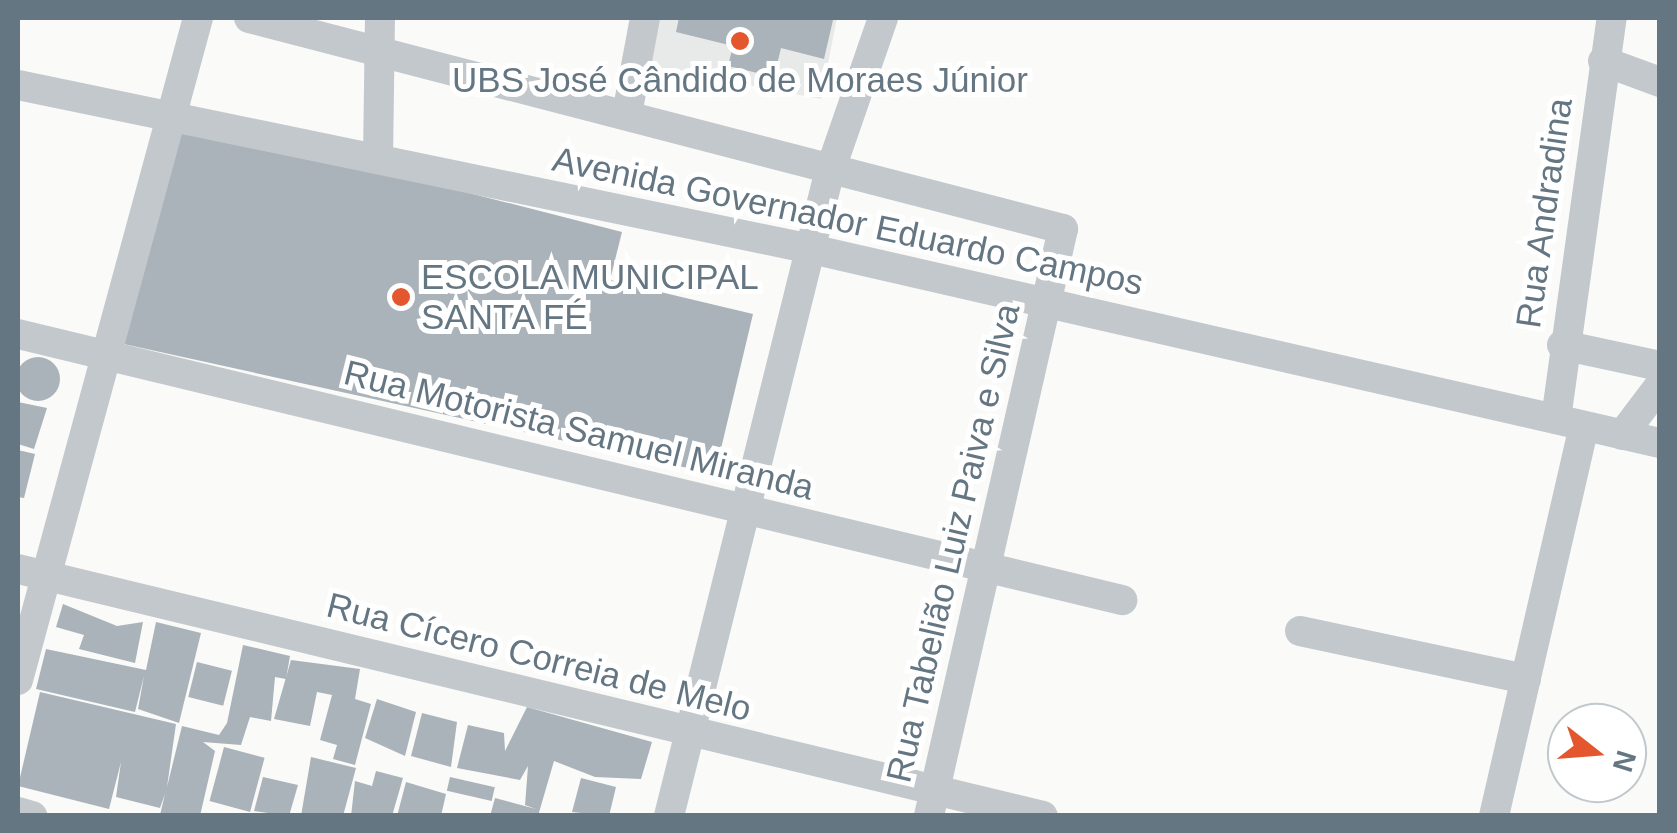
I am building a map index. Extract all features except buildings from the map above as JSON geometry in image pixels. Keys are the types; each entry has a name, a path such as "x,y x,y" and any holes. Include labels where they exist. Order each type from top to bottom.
{"street":[{"path":"18,680 32,572 107,354 168,116 198,18"},
{"path":"249,18 380,32 627,114 829,174"},
{"path":"627,114 645,18"},
{"path":"669,816 829,174 883,18"},
{"name":"Rua Andradina","path":"1494,816 1526,679 1570,423 1562,345 1612,18"},
{"path":"378,158 380,32"},
{"path":"1603,61 1660,82"},
{"name":"Avenida Governador Eduardo Campos","path":"18,85 811,249 1660,443"},
{"name":"Rua Tabelião Luiz Paiva e Silva","path":"829,174 1063,229 932,801"},
{"name":"Rua Motorista Samuel Miranda","path":"18,334 1122,600"},
{"path":"1562,345 1660,366"},
{"path":"1622,434 1660,385"},
{"name":"Rua Cícero Correia de Melo","path":"32,572 689,734 932,801 1043,816"},
{"path":"1300,631 1526,679"},
{"path":"18,812 32,816"}],"shaded area":[{"name":"UBS José Cândido de Moraes Júnior","path":"653,18 837,18 821,99 644,65"}],"place":[{"name":"UBS José Cândido de Moraes Júnior","path":"740,41"},
{"name":"ESCOLA MUNICIPAL SANTA FÉ","path":"401,297"}]}
